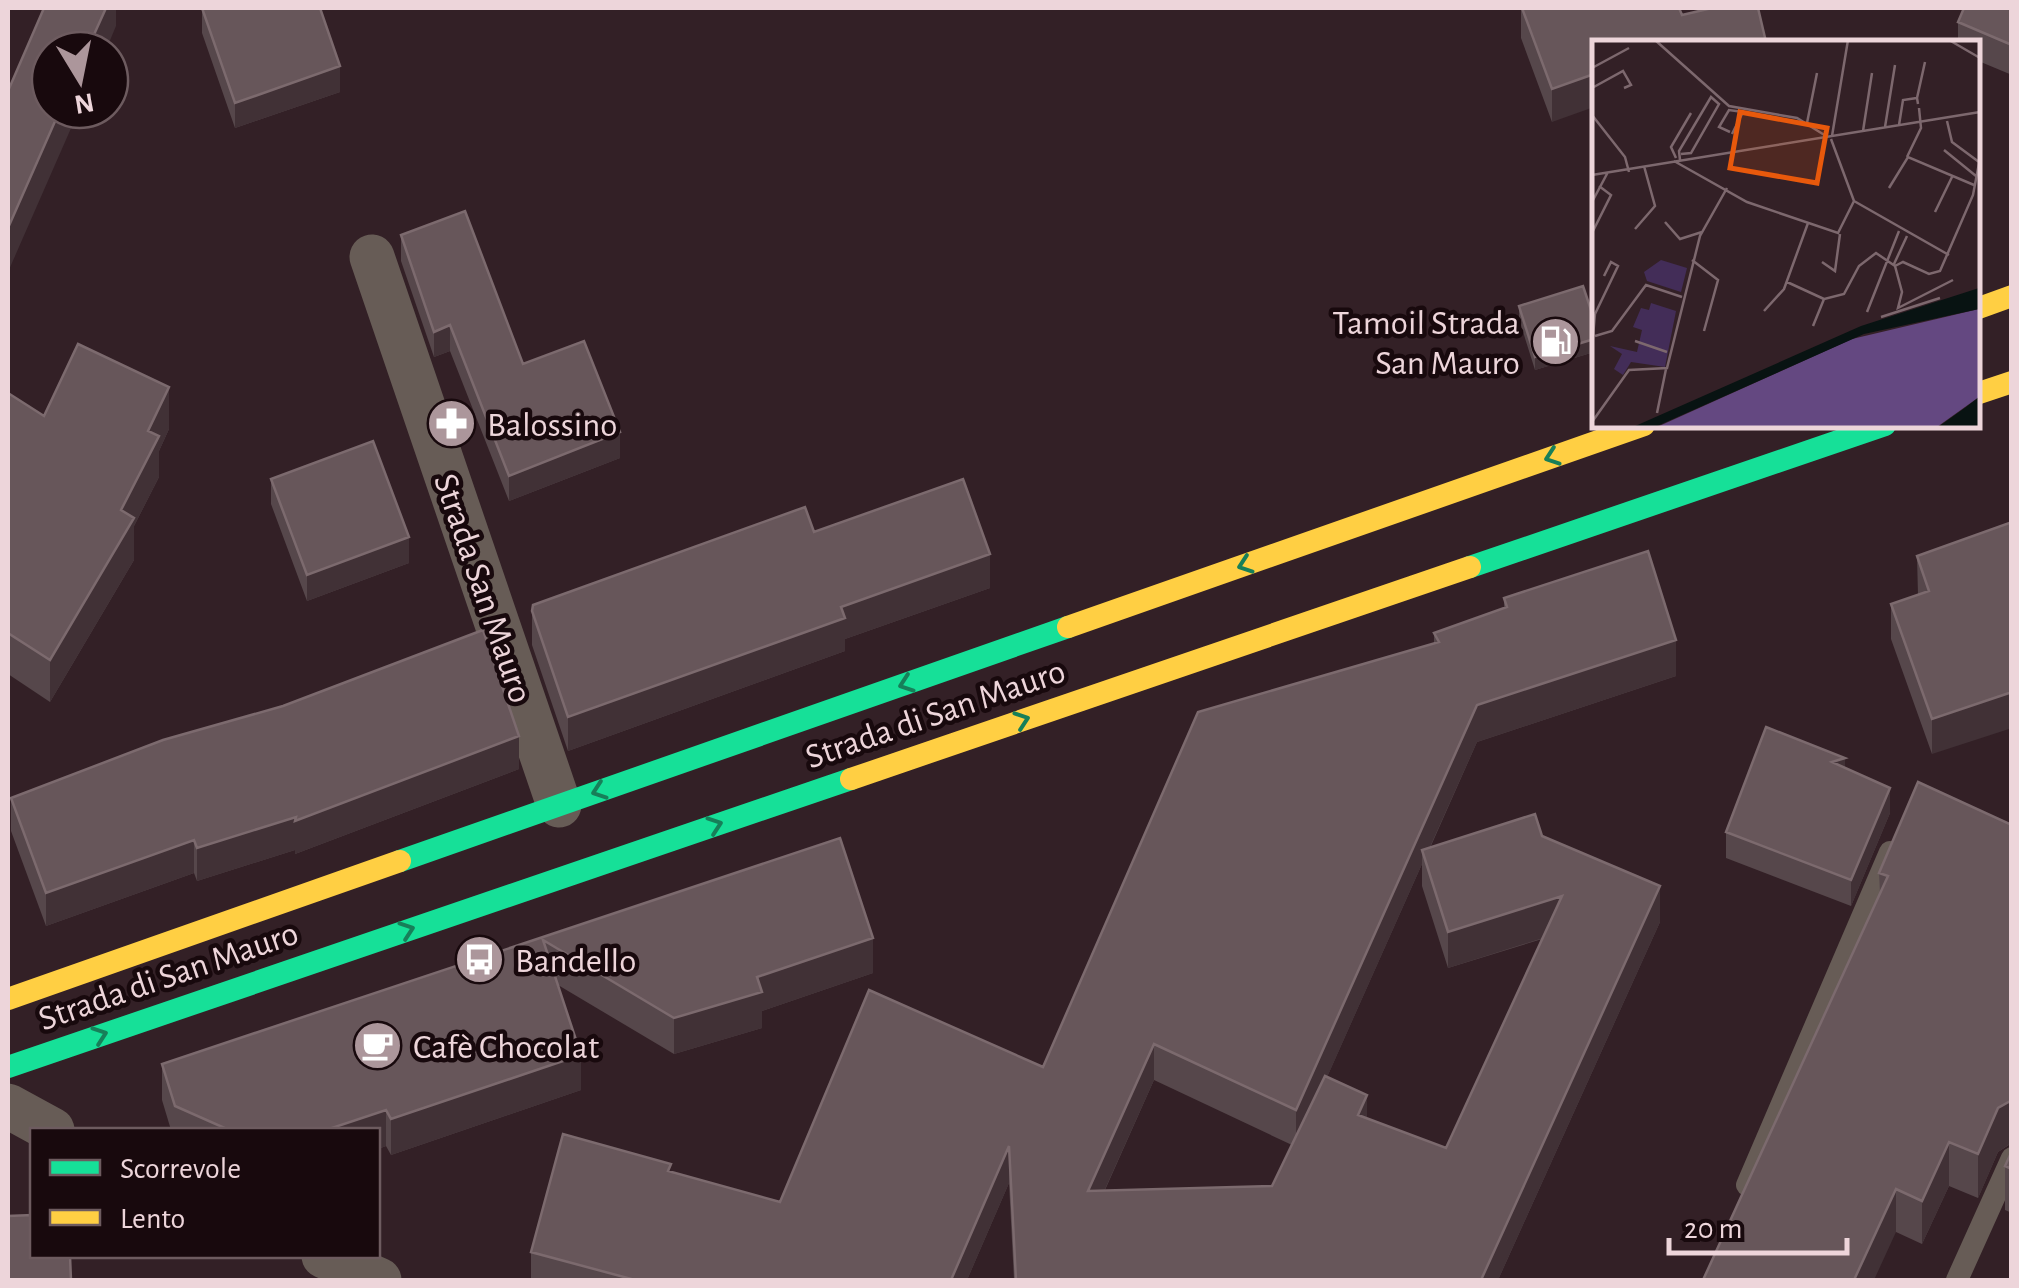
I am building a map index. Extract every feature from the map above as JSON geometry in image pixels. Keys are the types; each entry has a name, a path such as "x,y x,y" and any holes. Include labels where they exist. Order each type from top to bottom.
{"main road":[{"path":"1979,307 2012,296"},
{"path":"1979,393 2012,382"},
{"name":"Strada di San Mauro","path":"8,998 1635,428"},
{"name":"Strada di San Mauro","path":"8,1068 1875,428"}],"street":[{"name":"Strada San Mauro","path":"372,256 558,805"},
{"path":"8,1106 48,1128"},
{"path":"329,1258 379,1280"}],"lane":[{"path":"1738,1208 1901,826"},
{"path":"1957,1280 2012,1158"}],"building":[{"path":"44,8 106,8 96,30 34,30"},
{"path":"202,8 320,8 340,66 235,103"},
{"path":"1522,8 1679,8 1682,15 1712,8 1758,8 1766,40 1592,40 1592,75 1552,89"},
{"path":"1964,8 2012,8 2012,45 1958,22"},
{"path":"30,40 30,130 51,130 8,228 8,91"},
{"path":"465,211 523,364 584,341 620,432 509,476 450,325 434,332 401,235"},
{"path":"1583,286 1592,313 1592,340 1535,357 1519,306"},
{"path":"78,344 169,387 148,431 159,436 121,510 134,518 50,660 8,633 8,393 44,416"},
{"path":"373,441 409,537 307,575 271,479"},
{"path":"963,479 990,554 841,607 845,618 568,717 533,605 805,507 814,532"},
{"path":"2012,522 2012,692 1932,719 1891,604 1929,591 1917,556"},
{"path":"1648,551 1676,640 1477,705 1296,1110 1154,1044 1088,1191 1272,1186 1325,1076 1367,1095 1358,1115 1446,1148 1562,896 1448,932 1422,850 1535,814 1542,836 1660,886 1481,1280 1016,1280 1009,1146 951,1280 635,1280 531,1252 563,1134 671,1164 668,1171 780,1202 869,990 1043,1067 1198,712 1439,642 1434,633 1507,607 1504,598"},
{"path":"483,630 519,736 295,821 296,817 197,848 194,840 46,893 11,798 163,740 283,706"},
{"path":"1766,727 1845,758 1832,762 1890,788 1851,880 1726,832"},
{"path":"1918,782 2012,825 2012,1100 1998,1108 1978,1154 1949,1142 1922,1201 1896,1189 1854,1280 1703,1280 1888,876 1879,873"},
{"path":"840,838 873,938 757,977 762,992 674,1018 543,940 581,1055 391,1119 386,1110 332,1128 224,1128 175,1106 162,1064"},
{"path":"2012,1151 2012,1169 2005,1166"},
{"path":"30,1215 30,1258 70,1258 71,1280 8,1280 8,1216"}],"traffic: fast":[{"path":"1470,567 1876,428"},
{"path":"400,861 1068,627"},
{"path":"8,1067 851,779"}],"traffic: slow":[{"path":"1979,308 2012,296"},
{"path":"1979,393 2012,382"},
{"path":"1068,627 1635,428"},
{"path":"851,779 1470,567"},
{"path":"8,999 400,861"}],"place":[{"name":"Tamoil Strada San Mauro","path":"1555,342"},
{"name":"Balossino","path":"452,424"},
{"name":"Bandello","path":"480,960"},
{"name":"Cafè Chocolat","path":"378,1046"}]}
